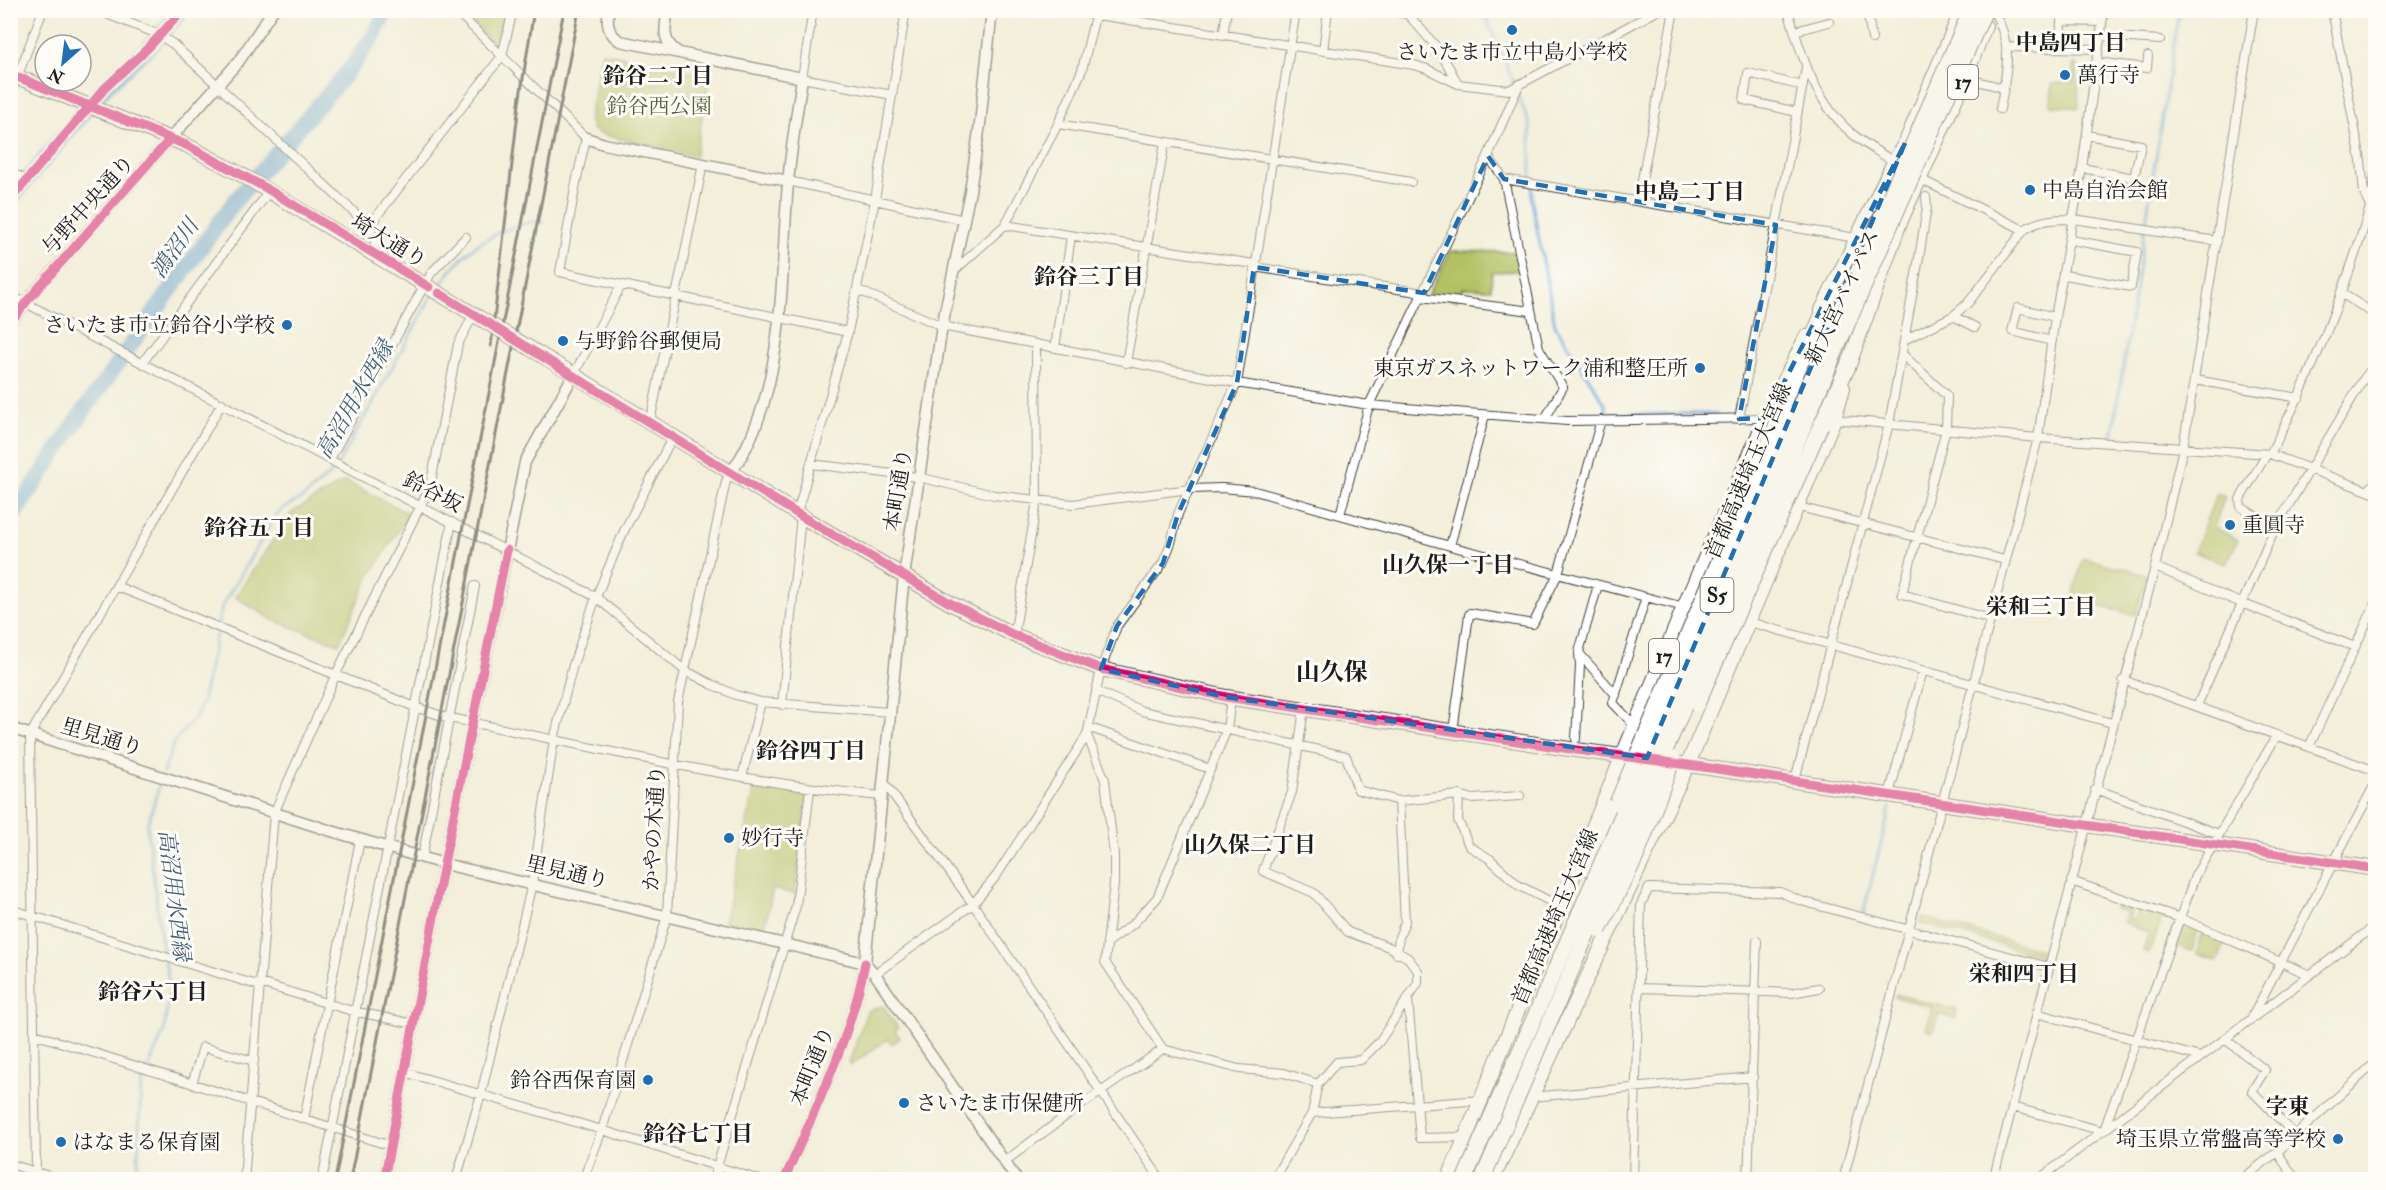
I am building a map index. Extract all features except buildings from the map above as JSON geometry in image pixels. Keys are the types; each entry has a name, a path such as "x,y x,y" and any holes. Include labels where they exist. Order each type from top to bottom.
{"highway":[{"name":"新大宮バイパス","path":"1962,10 1905,143 1666,732 1757,529 1920,179 1993,10"},
{"name":"首都高速埼玉大宮線","path":"1462,1179 1574,927 1971,10"},
{"name":"首都高速埼玉大宮線","path":"1486,1179 1842,336 1984,10"},
{"name":"埼大通り","path":"14,75 170,139 242,174 574,374 799,515 904,576 1014,635 1101,669 1231,698 1795,780 2086,826 2216,840 2376,869"},
{"name":"17","path":"1448,1179 1625,755 1684,607 1766,418 1806,336 1828,301 1856,238 1905,143"},
{"name":"17","path":"1850,361 1900,222"},
{"path":"1574,927 1581,898 1634,759 1828,301"},
{"path":"1486,1179 1531,1097 1688,764 1799,507 1850,361"},
{"path":"1486,1179 1595,939 1636,857 1678,746 1828,422"},
{"path":"1462,1179 1644,782 1554,999 1486,1179"}],"street":[{"path":"10,96 14,75 42,10"},
{"path":"96,10 160,35 369,226 375,239 375,253"},
{"name":"与野中央通り","path":"10,323 218,86 245,53 273,10"},
{"path":"455,10 586,138 604,144 788,181 964,220"},
{"path":"369,226 502,56 513,10"},
{"path":"609,10 608,26 615,38 680,54 892,95"},
{"path":"648,47 660,41 664,34 668,10"},
{"path":"732,471 742,457 754,432 774,352 779,318 788,181 813,10"},
{"path":"782,705 799,515 858,290 906,10"},
{"name":"本町通り","path":"784,1179 847,1029 865,963 904,576 942,326 964,220 980,124 992,10"},
{"path":"1066,10 1414,65 1458,84 1509,90 1659,10"},
{"path":"1223,36 1227,10"},
{"path":"875,974 973,904 997,875 1088,732 1101,669 1117,626 1163,563 1178,514 1237,383 1296,10"},
{"path":"1323,51 1328,10"},
{"path":"1382,10 1406,12 1440,51 1458,84"},
{"path":"1638,201 1674,10"},
{"path":"1788,10 1806,68 1826,106 1854,136 1894,162"},
{"path":"1867,10 1872,39"},
{"path":"1993,10 2003,29 2008,47 2000,109"},
{"path":"1843,1179 2038,438 2055,317 2071,240 2104,10"},
{"path":"2136,10 2159,13"},
{"path":"1993,1179 2123,680 2155,567 2184,448 2254,10"},
{"path":"2332,10 2361,161 2364,193 2370,207"},
{"path":"954,271 1005,225 1058,124 1082,70 1096,13"},
{"path":"2060,48 2061,21 2102,22"},
{"path":"1795,31 1828,22"},
{"path":"664,34 670,45 680,54"},
{"path":"2100,36 2160,40"},
{"path":"2008,47 2098,49"},
{"path":"2096,62 2147,68 2148,56"},
{"path":"1739,419 1806,68"},
{"path":"1797,112 1744,100 1748,73 1803,86"},
{"path":"1965,78 2004,87"},
{"path":"1341,515 1369,405 1423,295 1519,85"},
{"path":"1058,124 1411,182"},
{"path":"2082,168 2134,177 2141,145 2086,135"},
{"path":"586,138 560,272 848,332"},
{"path":"1126,363 1164,141"},
{"path":"1488,156 1504,179 1539,348 1563,387 1545,419"},
{"path":"650,422 703,164"},
{"path":"2275,528 2241,507 2240,499 2299,398 2341,293 2366,220 2376,169"},
{"path":"10,173 21,177"},
{"path":"1504,179 1856,238"},
{"path":"1920,179 2024,230"},
{"path":"143,362 267,188"},
{"path":"1795,780 1889,424 1927,207 1926,197"},
{"path":"1904,340 1953,316 1968,303 2024,230 2033,224 2052,219 2074,219 2217,242"},
{"path":"2366,220 2376,225"},
{"path":"1005,225 1531,311"},
{"path":"1055,348 1071,236"},
{"path":"336,462 431,288 432,272 466,237"},
{"path":"2065,274 2131,287 2138,252 2071,240"},
{"path":"384,1179 444,864 525,462 621,286"},
{"path":"858,290 942,326 1126,363 1369,405 1545,419 1766,418"},
{"path":"2341,293 2376,315"},
{"name":"鈴谷坂","path":"10,295 27,301 597,597 684,670 736,695 782,705 889,712"},
{"path":"2052,341 2012,331 2018,308 2055,317"},
{"path":"244,1179 274,813 336,674 430,487 458,344 474,314"},
{"path":"1953,316 1975,327"},
{"path":"1014,635 1037,501 1036,345"},
{"path":"1902,354 1947,396 1946,429 1902,594 1990,619"},
{"path":"2197,706 2275,528 2363,380 2376,363"},
{"path":"2195,380 2299,398"},
{"path":"36,1172 30,735 222,403"},
{"path":"1450,546 1485,415"},
{"path":"1453,731 1469,615 1470,613 1531,625 1558,574 1600,420"},
{"path":"1828,422 1889,424 2038,438 2268,454 2372,493 2376,482"},
{"path":"456,1179 481,1094 532,885 554,739 573,665 624,531 673,436"},
{"path":"811,464 918,477 994,495 1073,504 1190,489 1222,488 1255,491 1450,546 1684,607"},
{"name":"かやの木通り","path":"583,1179 602,1130 667,915 678,702 726,481 732,471"},
{"path":"1799,507 2005,560"},
{"path":"322,1179 452,522"},
{"path":"2155,567 2355,647"},
{"path":"1576,739 1579,652 1598,585"},
{"path":"116,586 414,707 449,718 742,777 810,789 881,796"},
{"path":"422,858 475,586"},
{"path":"1636,727 1613,703 1646,597"},
{"path":"2309,747 2376,602"},
{"path":"1749,622 2112,723"},
{"path":"1579,652 1616,695"},
{"path":"1889,795 1923,670"},
{"path":"2123,680 2376,771"},
{"path":"1096,691 1142,711 1346,756 1358,790 1399,801 1459,795 1473,799 1520,796"},
{"path":"1107,943 1133,924 1157,898 1227,729 1231,698"},
{"path":"742,777 761,702"},
{"path":"1274,1179 1312,1113 1318,1084 1337,1062 1361,1060 1379,1042 1418,983 1418,971 1408,958 1397,954 1389,947 1348,932 1314,893 1263,871 1292,792 1304,709"},
{"name":"里見通り","path":"10,729 422,858 865,963"},
{"path":"1088,732 1210,769"},
{"path":"1088,732 1105,780 1114,855 1114,884 1105,962 1163,1049 1239,1069 1284,1073 1318,1084"},
{"path":"2103,1130 2195,876 2277,735"},
{"path":"883,781 973,904 1161,1179"},
{"path":"2251,1019 2280,960 2376,782"},
{"path":"713,1179 796,906 810,789"},
{"path":"2095,789 2216,840"},
{"path":"1459,795 1458,820 1469,846 1490,859 1518,885 1561,907"},
{"path":"1397,954 1399,937 1405,922 1399,801"},
{"path":"304,1119 360,840"},
{"path":"2072,881 2180,918 2310,975"},
{"path":"1633,1179 1641,904 1649,888 1780,892 1801,901 2049,967"},
{"path":"10,909 260,985 355,1011 414,1024"},
{"path":"2038,1179 2376,925"},
{"path":"1748,1179 1757,941"},
{"path":"865,963 875,974 1017,1179"},
{"path":"1640,988 1791,993 1819,988"},
{"path":"1408,999 1420,1138 1466,1137"},
{"path":"2036,1014 2200,1057"},
{"path":"34,1034 391,1146"},
{"path":"2225,1038 2265,1070 2252,1091 2295,1135"},
{"path":"192,1084 203,1047 254,1061"},
{"path":"1004,1162 1163,1049"},
{"path":"2241,1179 2277,1152 2376,1062"},
{"path":"404,1072 760,1179"},
{"path":"1531,1097 1753,1077"},
{"path":"1312,1113 1482,1100"},
{"path":"2012,1107 2103,1130"},
{"path":"2277,1152 2296,1179"},
{"path":"10,1164 62,1179"}],"highlighted area":[{"path":"1905,143 1647,758 1226,697 1101,669 1117,626 1163,563 1178,514 1237,383 1254,267 1424,293 1488,156 1504,179 1776,225 1739,419 1766,418"}],"green space":[{"path":"462,11 511,11 502,43 495,46"},
{"name":"鈴谷西公園","path":"602,52 710,75 695,156 600,134 592,129 589,117"},
{"path":"2073,64 2077,64 2079,108 2051,105 2052,84 2073,82"},
{"path":"1451,251 1515,252 1520,271 1492,272 1491,289 1462,288 1457,300 1428,294"},
{"path":"345,481 409,514 369,577 339,644 273,620 235,597 291,513"},
{"path":"2217,493 2225,496 2214,527 2238,540 2226,564 2194,552"},
{"path":"2083,558 2147,575 2136,615 2072,600"},
{"path":"756,782 806,790 808,793 795,894 773,889 764,930 724,922"},
{"path":"2117,903 2132,907 2129,919 2134,921 2137,910 2140,909 2163,916 2149,953 2143,951 2149,933 2123,922 2127,912 2114,909"},
{"path":"1921,917 2045,951 2045,957 1920,923"},
{"path":"2185,924 2196,928 2197,934 2192,951 2174,945 2181,926"},
{"path":"2205,932 2226,940 2218,961 2197,954 2200,938"},
{"path":"1896,994 1957,1010 1955,1019 1938,1014 1933,1031 1926,1029 1932,1007 1895,997"},
{"path":"883,1006 898,1028 895,1031 900,1038 892,1044 888,1039 851,1065 849,1063 867,1011"}],"waterway":[{"path":"10,200 105,88 149,47 183,10"},
{"name":"鴻沼川","path":"10,521 82,413 234,202 349,70 373,37 387,10"},
{"path":"1483,10 1515,86"},
{"path":"2110,438 2112,438 2179,10"},
{"path":"1517,93 1530,125 1532,202 1555,325 1605,404 1607,414 1716,414"},
{"name":"高沼用水西縁","path":"437,288 462,258 478,244 500,232 525,223 545,222"},
{"name":"高沼用水西縁","path":"163,773 175,740 195,718 202,703 222,606 275,517 281,510 304,497 335,470 433,294"},
{"name":"高沼用水西縁","path":"137,1180 141,1085 164,1031 170,988 162,947 147,826 161,780"},
{"path":"1863,914 1890,808"}],"railway":[{"path":"491,346 519,103 534,10"},
{"path":"335,1180 564,10"},
{"path":"350,1180 579,10"}],"cycle path":[{"path":"10,200 105,88 149,47 183,10"},
{"path":"10,74 186,145 264,187 429,287"},
{"path":"10,323 170,139"},
{"path":"439,293 801,516 950,603 1014,635 1101,669 1226,697 2376,869"},
{"path":"384,1180 507,550"},
{"path":"784,1180 820,1100 841,1046 851,1019 865,963"}],"place":[{"name":"さいたま市立中島小学校","path":"1512,30"},
{"name":"萬行寺","path":"2065,75"},
{"name":"中島自治会館","path":"2030,190"},
{"name":"さいたま市立鈴谷小学校","path":"287,325"},
{"name":"与野鈴谷郵便局","path":"563,341"},
{"name":"東京ガスネットワーク浦和整圧所","path":"1700,368"},
{"name":"重圓寺","path":"2230,525"},
{"name":"妙行寺","path":"729,838"},
{"name":"鈴谷西保育園","path":"648,1080"},
{"name":"さいたま市保健所","path":"904,1103"},
{"name":"埼玉県立常盤高等学校","path":"2338,1139"},
{"name":"はなまる保育園","path":"61,1142"}],"district":[{"name":"中島四丁目","path":"2071,42"},
{"name":"鈴谷二丁目","path":"658,75"},
{"name":"中島二丁目","path":"1690,191"},
{"name":"鈴谷三丁目","path":"1089,276"},
{"name":"鈴谷五丁目","path":"259,527"},
{"name":"山久保一丁目","path":"1448,564"},
{"name":"栄和三丁目","path":"2041,606"},
{"name":"山久保","path":"1332,672"},
{"name":"鈴谷四丁目","path":"811,750"},
{"name":"山久保二丁目","path":"1250,844"},
{"name":"栄和四丁目","path":"2024,973"},
{"name":"鈴谷六丁目","path":"153,991"},
{"name":"字東","path":"2288,1106"},
{"name":"鈴谷七丁目","path":"698,1133"}]}
